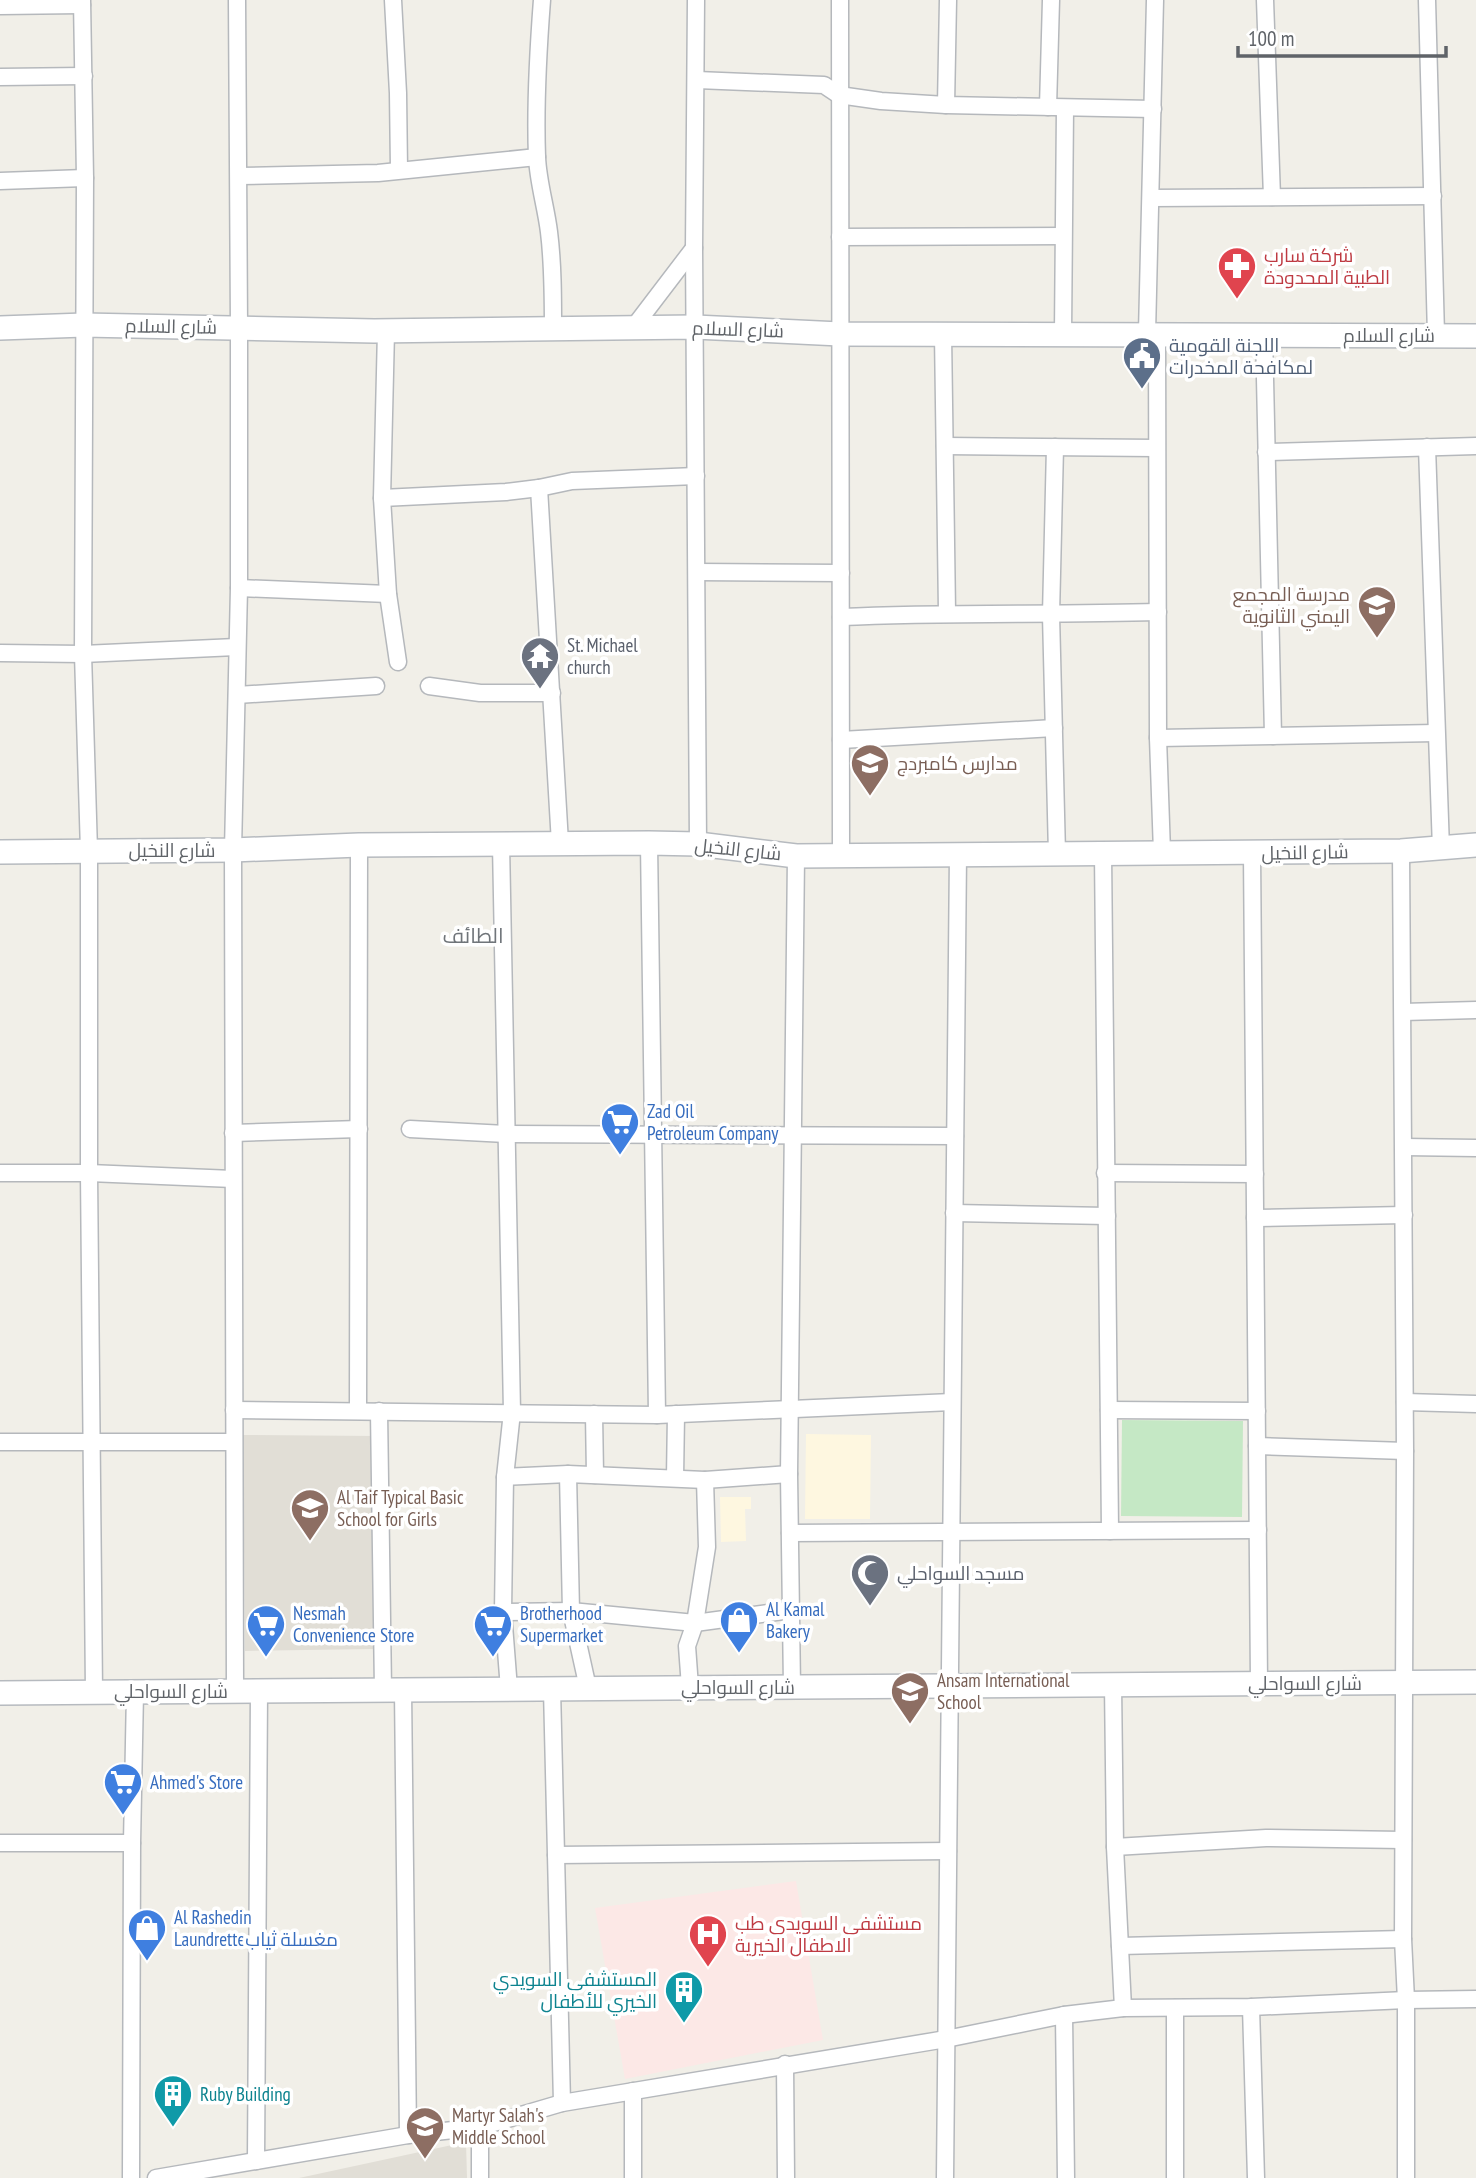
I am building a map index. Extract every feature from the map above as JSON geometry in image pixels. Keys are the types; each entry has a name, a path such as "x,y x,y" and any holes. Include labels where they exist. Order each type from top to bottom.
{"street":[{"path":"235,1691 233,850 239,588 240,327 237,0"},
{"path":"393,0 399,170"},
{"path":"542,0 537,157 549,230 554,282 554,329"},
{"path":"696,0 694,248 698,844"},
{"path":"840,0 841,855"},
{"path":"946,105 948,0"},
{"path":"1051,0 1063,236 1063,333"},
{"path":"1155,0 1151,198 1152,333 1162,852"},
{"path":"1265,0 1272,197"},
{"path":"1427,0 1436,335"},
{"path":"0,6 82,3 85,178 83,654 89,851 94,1692"},
{"path":"0,77 84,76"},
{"path":"697,80 824,85 839,95 881,101 1153,109"},
{"path":"239,176 378,173 537,157"},
{"path":"0,181 85,178"},
{"path":"1151,198 1433,196"},
{"path":"840,237 1063,236"},
{"path":"633,328 694,248"},
{"name":"شارع السلام","path":"0,328 84,325 386,331 695,327 840,334 1476,336"},
{"path":"386,331 382,498 388,594 398,662"},
{"path":"943,334 947,612"},
{"path":"1264,334 1273,736"},
{"path":"945,446 1156,448"},
{"path":"1266,453 1476,446"},
{"path":"1055,447 1051,615 1057,854"},
{"path":"1427,447 1441,849"},
{"path":"382,498 539,488 572,481 696,476"},
{"path":"539,488 560,843"},
{"path":"697,572 841,573"},
{"path":"239,588 388,594"},
{"path":"841,617 947,612 1051,615 1158,612"},
{"path":"0,653 83,654 236,648"},
{"path":"237,695 376,686"},
{"path":"429,686 480,693 552,693"},
{"path":"841,740 1054,728"},
{"path":"1158,738 1436,733"},
{"path":"649,843 657,1415"},
{"name":"شارع النخيل","path":"0,852 649,843 698,844 796,856 1252,853 1441,849 1476,845"},
{"path":"501,844 512,1412 505,1477 503,1612 509,1689"},
{"path":"358,1410 359,845"},
{"path":"1401,850 1405,1147 1403,1939 1406,2000 1406,2178"},
{"path":"1103,853 1110,1531"},
{"path":"1252,853 1259,1683"},
{"path":"945,2178 958,854"},
{"path":"792,1687 789,1474 796,856"},
{"path":"1403,1012 1476,1010"},
{"path":"233,1133 359,1129"},
{"path":"410,1129 506,1134 955,1136"},
{"path":"1405,1147 1476,1148"},
{"path":"0,1173 89,1173 233,1179"},
{"path":"1105,1173 1255,1174"},
{"path":"954,1213 1107,1216"},
{"path":"1255,1218 1404,1215"},
{"path":"234,1410 657,1415 790,1407 952,1402"},
{"path":"1405,1402 1476,1404"},
{"path":"1110,1410 1257,1412"},
{"path":"379,1411 393,1690 408,2135"},
{"path":"594,1414 595,1475"},
{"path":"676,1414 676,1478"},
{"path":"0,1442 233,1442"},
{"path":"1257,1446 1405,1451"},
{"path":"505,1477 568,1474 705,1480 789,1474"},
{"path":"568,1474 571,1611 588,1688"},
{"path":"690,1687 687,1646 695,1623 707,1547 705,1480"},
{"path":"790,1533 1258,1530"},
{"path":"503,1612 571,1611 695,1623 791,1610"},
{"name":"شارع السواحلي","path":"0,1693 1476,1682"},
{"path":"1113,1684 1115,1847 1123,2008"},
{"path":"552,1689 562,2103"},
{"path":"256,2161 259,1691"},
{"path":"131,2178 135,1692"},
{"path":"1115,1847 1266,1838 1403,1840"},
{"path":"0,1843 132,1843"},
{"path":"556,1855 948,1851"},
{"path":"1119,1946 1403,1939"},
{"path":"156,2178 408,2135 480,2127 562,2103 946,2039 1064,2015 1123,2008 1476,2000"},
{"path":"1251,2007 1256,2178"},
{"path":"1175,2008 1175,2178"},
{"path":"1064,2015 1066,2178"},
{"path":"785,2064 786,2178"},
{"path":"633,2091 633,2178"},
{"path":"480,2127 480,2178"}],"shaded area":[{"path":"806,1434 871,1435 870,1519 805,1519"},
{"name":"Al Taif Typical Basic School for Girls","path":"243,1435 376,1436 375,1649 245,1651"},
{"path":"720,1497 751,1497 751,1509 745,1509 746,1541 721,1542"},
{"name":"مستشفى السويدي طب الاطفال الخيرية","path":"796,1881 823,2040 625,2079 595,1908"},
{"name":"Martyr Salah's Middle School","path":"466,2142 467,2178 299,2178"}],"green space":[{"path":"1122,1420 1243,1421 1242,1517 1121,1516"}],"place":[{"name":"شركة سارب الطبية المحدودة","path":"1237,300"},
{"name":"اللجنة القومية لمكافحة المخدرات","path":"1142,390"},
{"name":"مدرسة المجمع اليمني الثانوية","path":"1377,639"},
{"name":"St. Michael church","path":"540,690"},
{"name":"مدارس كامبردج","path":"870,797"},
{"name":"Zad Oil Petroleum Company","path":"620,1156"},
{"name":"Al Taif Typical Basic School for Girls","path":"310,1542"},
{"name":"مسجد السواحلي","path":"870,1607"},
{"name":"Al Kamal Bakery","path":"739,1654"},
{"name":"Nesmah Convenience Store","path":"266,1658"},
{"name":"Brotherhood Supermarket","path":"493,1658"},
{"name":"Ansam International School","path":"910,1725"},
{"name":"Ahmed's Store","path":"123,1816"},
{"name":"Al Rashedin Laundretteمغسلة ثياب","path":"147,1962"},
{"name":"مستشفى السويدي طب الاطفال الخيرية","path":"708,1968"},
{"name":"المستشفى السويدي الخيري للأطفال","path":"684,2024"},
{"name":"Ruby Building","path":"173,2128"},
{"name":"Martyr Salah's Middle School","path":"425,2160"}],"district":[{"name":"الطائف","path":"473,935"}]}
